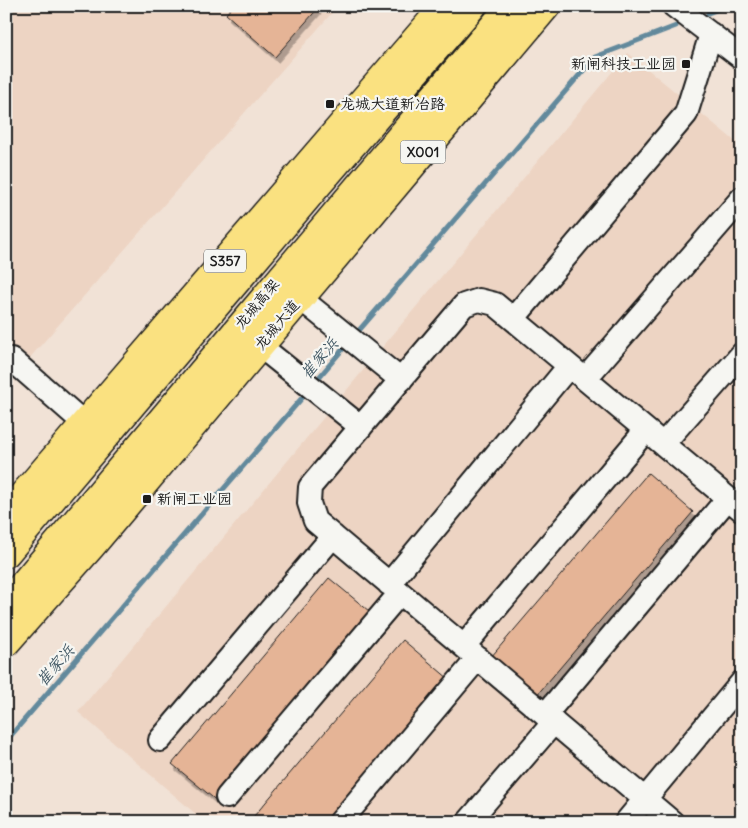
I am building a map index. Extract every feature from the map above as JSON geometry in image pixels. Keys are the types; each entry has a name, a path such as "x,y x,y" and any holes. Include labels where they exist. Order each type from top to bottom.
{"main road":[{"name":"S357","path":"6,515 445,6"},
{"name":"龙城高架","path":"6,553 472,6"},
{"name":"龙城高架","path":"6,604 511,6"},
{"name":"龙城大道","path":"6,642 91,546 546,6"},
{"path":"6,532 125,412"},
{"path":"6,501 85,424"}],"street":[{"path":"674,6 742,58"},
{"path":"512,320 686,114 711,34"},
{"path":"227,797 395,588 577,372 742,198"},
{"path":"300,298 401,380"},
{"path":"468,822 550,718 738,506 495,304 479,300 464,305 310,487 309,502 315,521 550,718 672,822"},
{"path":"260,346 361,427"},
{"path":"340,822 471,652 655,437 742,354"},
{"path":"6,364 11,358 85,424"},
{"path":"160,740 334,536"},
{"path":"626,822 742,682"}],"shaded area":[{"path":"6,6 338,6 6,385"},
{"name":"新闸科技工业园","path":"628,53 742,147 742,822 205,822 78,712"}],"building":[{"path":"233,6 320,6 275,57 226,14"},
{"path":"648,473 693,512 536,696 491,657"},
{"path":"329,578 375,616 218,802 172,764"},
{"path":"403,640 449,679 328,822 249,822"}],"waterway":[{"name":"崔家浜","path":"708,13 726,6"},
{"name":"崔家浜","path":"355,335 595,57 676,26"},
{"name":"崔家浜","path":"315,382 348,343"},
{"name":"崔家浜","path":"6,741 308,391"}],"place":[{"name":"新闸科技工业园","path":"686,64"},
{"name":"龙城大道新冶路","path":"330,104"},
{"name":"新闸工业园","path":"147,499"}]}
